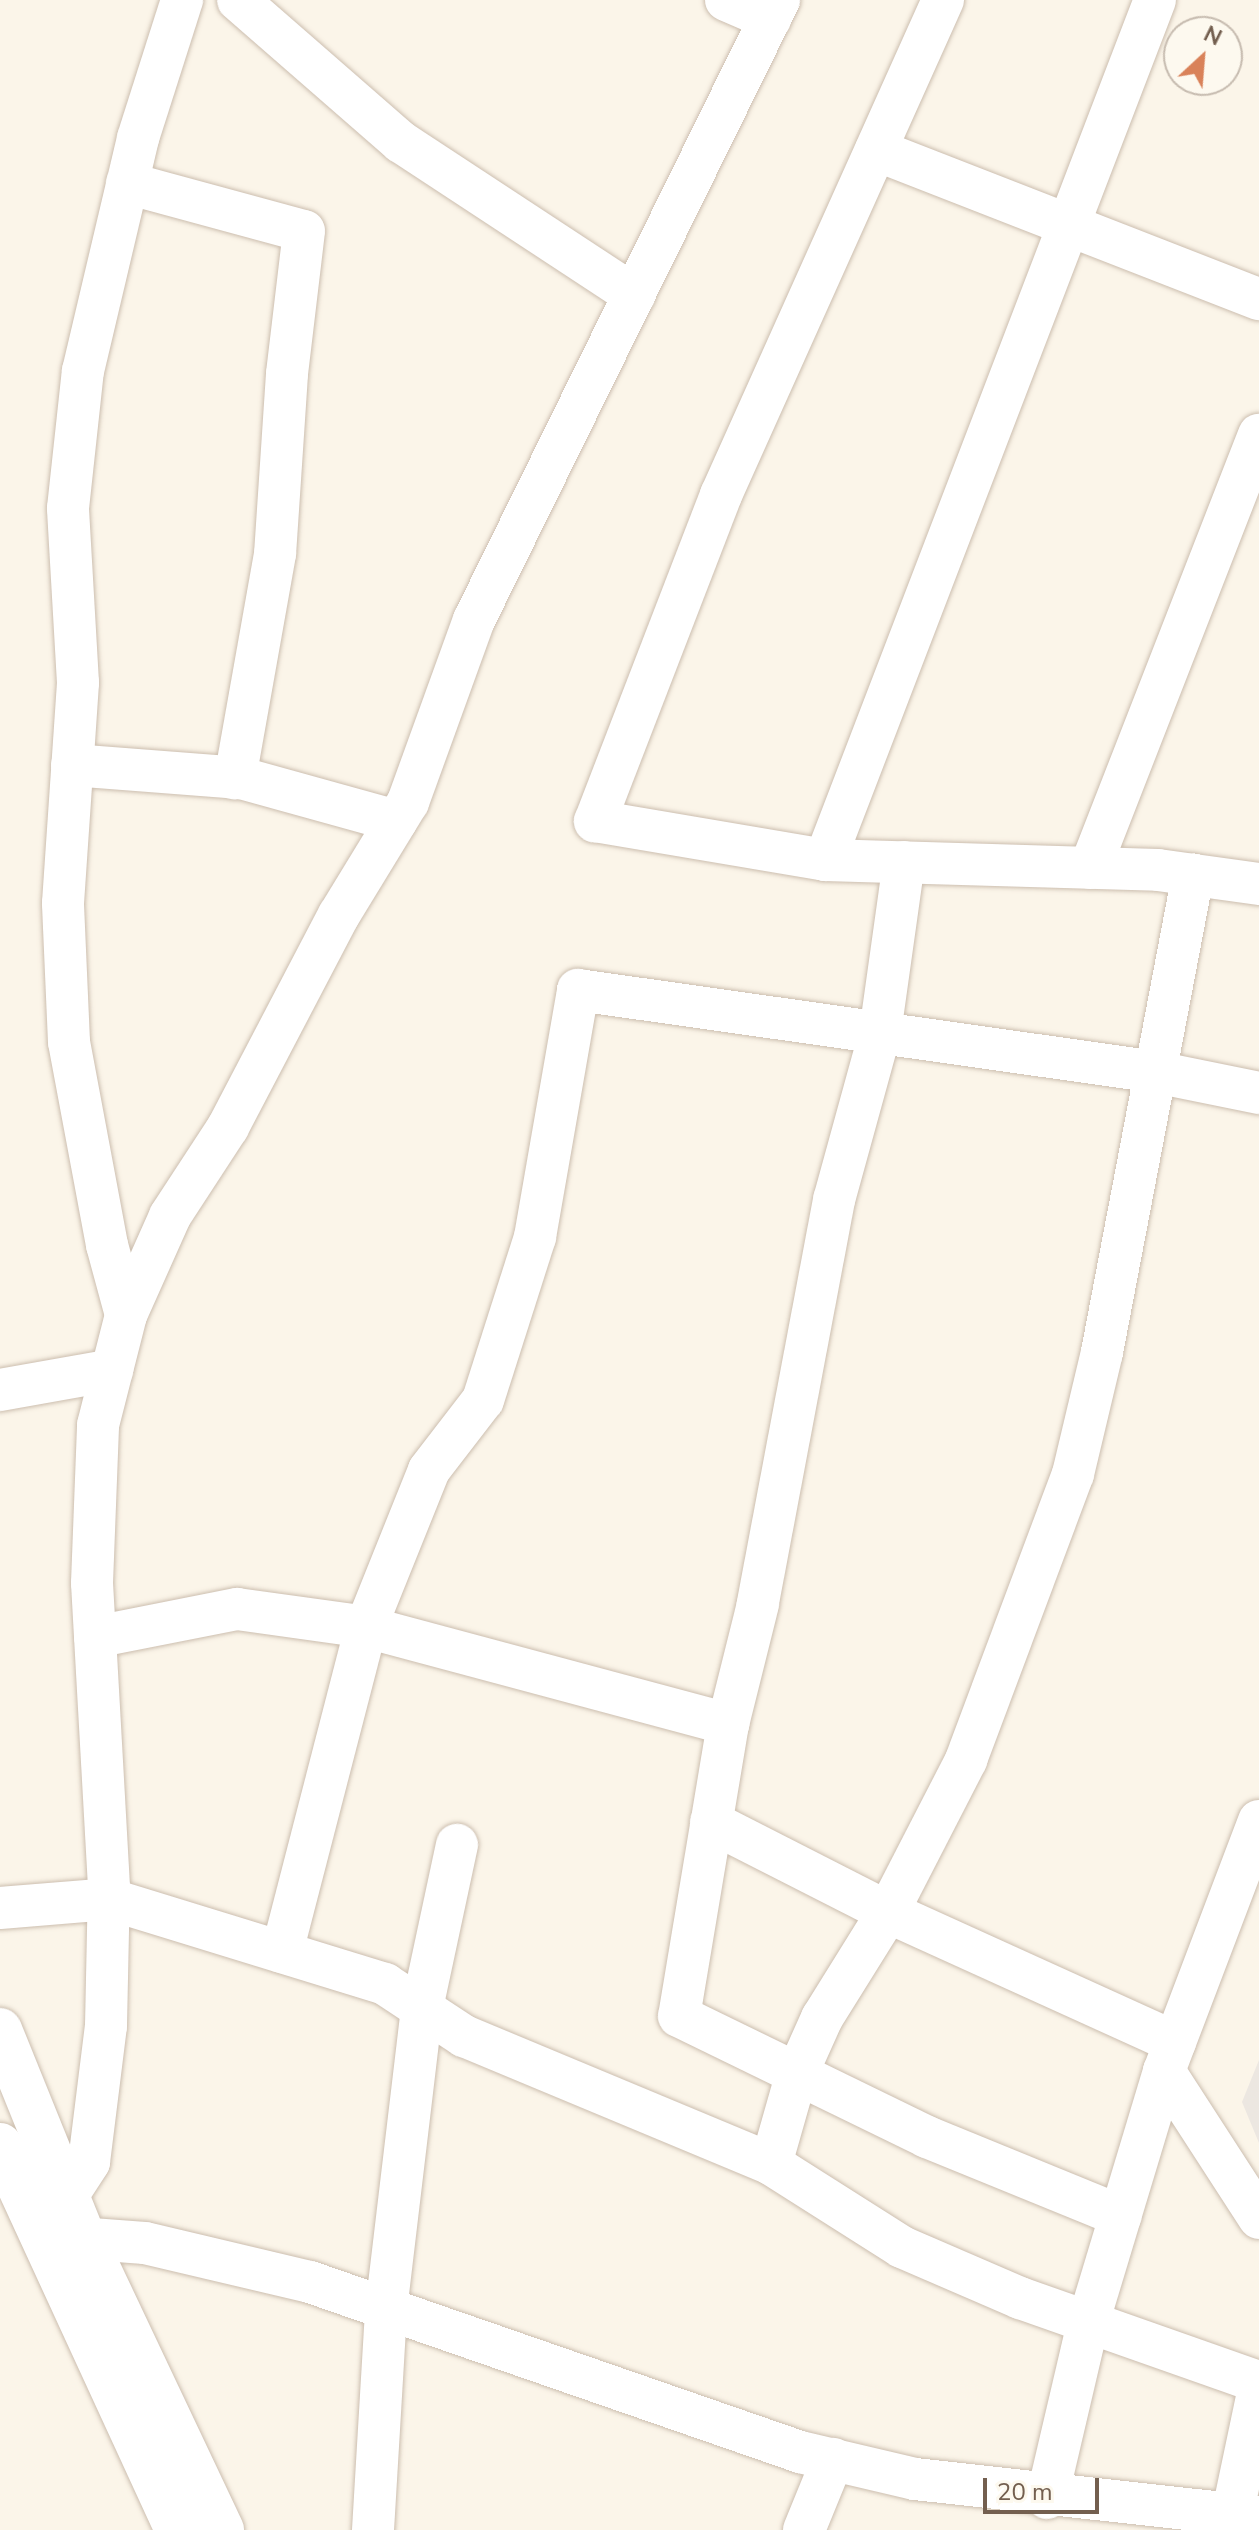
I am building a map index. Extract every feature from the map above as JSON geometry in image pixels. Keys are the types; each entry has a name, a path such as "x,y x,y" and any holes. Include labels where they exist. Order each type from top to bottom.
{"street":[{"path":"126,1315 107,1245 69,1042 63,903 78,683 68,508 83,371 127,183 182,0"},
{"path":"238,0 401,142 634,295"},
{"path":"177,2530 63,2237 69,2193 89,2162 106,2026 109,1899 95,1637 98,1425 126,1315 170,1216 228,1127 339,915 408,802 474,620 775,9 726,0"},
{"path":"943,0 721,495 595,821 825,860 1090,868 1193,875 1259,884"},
{"path":"825,860 1155,0"},
{"path":"876,150 1259,299"},
{"path":"127,183 304,231 287,374 275,554 235,778"},
{"path":"1090,868 1259,435"},
{"path":"72,765 235,778 396,821"},
{"path":"904,862 880,1033 834,1200 761,1589 728,1724 679,2016 796,2076 1121,2216"},
{"path":"771,2164 796,2076 822,2018 888,1912 966,1760 1073,1474 1102,1352 1193,875"},
{"path":"282,1952 366,1627 429,1470 483,1400 535,1237 578,990 1156,1072 1259,1093"},
{"path":"0,1390 112,1370"},
{"path":"95,1637 237,1609 366,1627 728,1724"},
{"path":"1047,2498 1088,2323 1170,2056 1259,1821"},
{"path":"711,1822 1170,2056 1259,2218"},
{"path":"373,2530 386,2310 422,2008 457,1845"},
{"path":"0,1908 109,1899 385,1984 464,2036 771,2164 902,2247 1088,2323 1259,2385 1240,2520 915,2479 833,2459 310,2282 145,2243 63,2237"},
{"path":"0,2030 69,2193"},
{"path":"0,2145 63,2237 222,2530"},
{"path":"804,2530 833,2459"}],"shaded area":[{"path":"1259,2060 1259,2143 1242,2102"}]}
